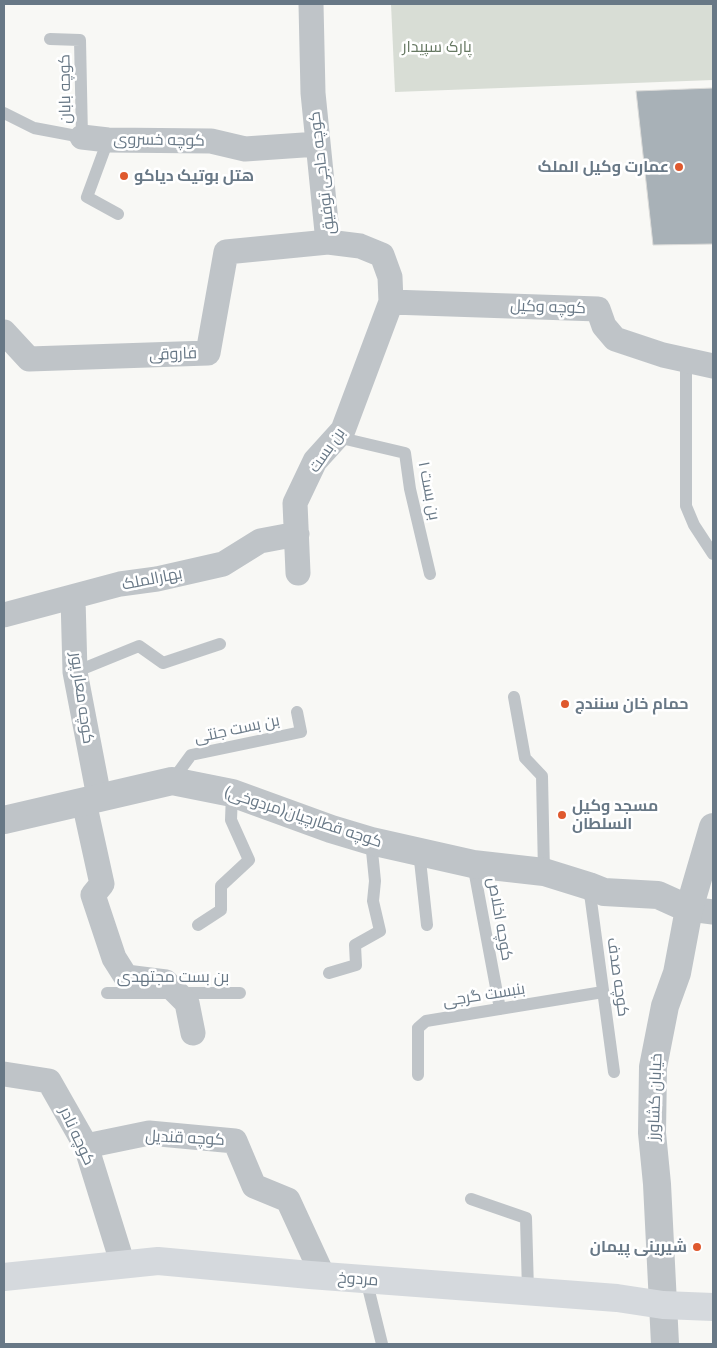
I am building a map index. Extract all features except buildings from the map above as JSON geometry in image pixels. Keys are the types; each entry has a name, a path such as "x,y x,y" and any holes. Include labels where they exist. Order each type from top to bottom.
{"main road":[{"name":"مردوخ","path":"4,1277 158,1261 366,1280 617,1298 663,1309 713,1307"}],"street":[{"name":"کوچه حاجی توفیق","path":"311,4 313,93 328,242 360,246 382,255 390,277 391,302"},
{"name":"کوچه خسروی","path":"82,137 108,140 211,141 246,148 318,144"},
{"name":"فاروقی","path":"4,332 29,359 208,353 226,252 328,242"},
{"name":"کوچه وکیل","path":"391,302 598,309 604,326 615,339 663,355 713,366"},
{"name":"بن بست","path":"298,573 295,503 315,461 343,430 391,302"},
{"name":"بهارالملک","path":"4,615 120,584 222,564 260,541 297,534"},
{"name":"کوچه معار پور","path":"73,598 75,672 102,884 93,895 114,958 126,977 166,982 176,992"},
{"name":"کوچه قطارچیان(مردوخی)","path":"4,820 172,781 232,793 331,830 371,841 473,864 544,872 604,892 658,895 701,910"},
{"name":"خیابان کشاورز","path":"665,1344 657,1184 652,1133 653,1066 665,1006 701,910 711,842"},
{"path":"176,992 187,1003 193,1033"},
{"name":"کوچه نادر","path":"4,1074 49,1081 86,1146 123,1265"},
{"name":"کوچه قندیل","path":"86,1146 149,1133 235,1141 254,1186 288,1200 323,1276"},
{"path":"656,1344 663,1309"}],"lane":[{"name":"کوچه بابان","path":"50,39 80,40 82,137"},
{"name":"کوچه خسروی","path":"4,113 34,128 82,137"},
{"path":"108,140 87,197 118,214"},
{"path":"686,360 686,506 694,525 713,554"},
{"name":"بن بست ۱","path":"337,437 405,453 410,489 430,574"},
{"path":"75,672 139,646 163,663 220,644"},
{"path":"514,697 525,758 542,776 544,872"},
{"name":"بن بست جنتی","path":"172,781 191,755 302,732 297,712"},
{"path":"198,925 221,910 221,886 249,860 231,820 232,793"},
{"path":"329,973 356,965 355,945 380,931 374,901 375,881 371,841"},
{"path":"419,852 427,925"},
{"name":"کوچه اخلاص","path":"473,864 500,1009"},
{"name":"کوچه صدف","path":"589,886 614,1072"},
{"name":"بنبست گرجی","path":"418,1074 418,1028 426,1021 603,992"},
{"name":"بن بست مجتهدی","path":"107,993 240,993"},
{"path":"471,1200 526,1218 528,1291"},
{"path":"366,1280 382,1344"}],"green space":[{"name":"پارک سپیدار","path":"391,4 713,4 713,80 395,92"}],"place":[{"name":"عمارت وکیل الملک","path":"679,167"},
{"name":"هتل بوتیک دیاکو","path":"124,176"},
{"name":"حمام خان سنندج","path":"565,704"},
{"name":"مسجد وکیل السلطان","path":"562,815"},
{"name":"شیرینی پیمان","path":"697,1247"}]}
